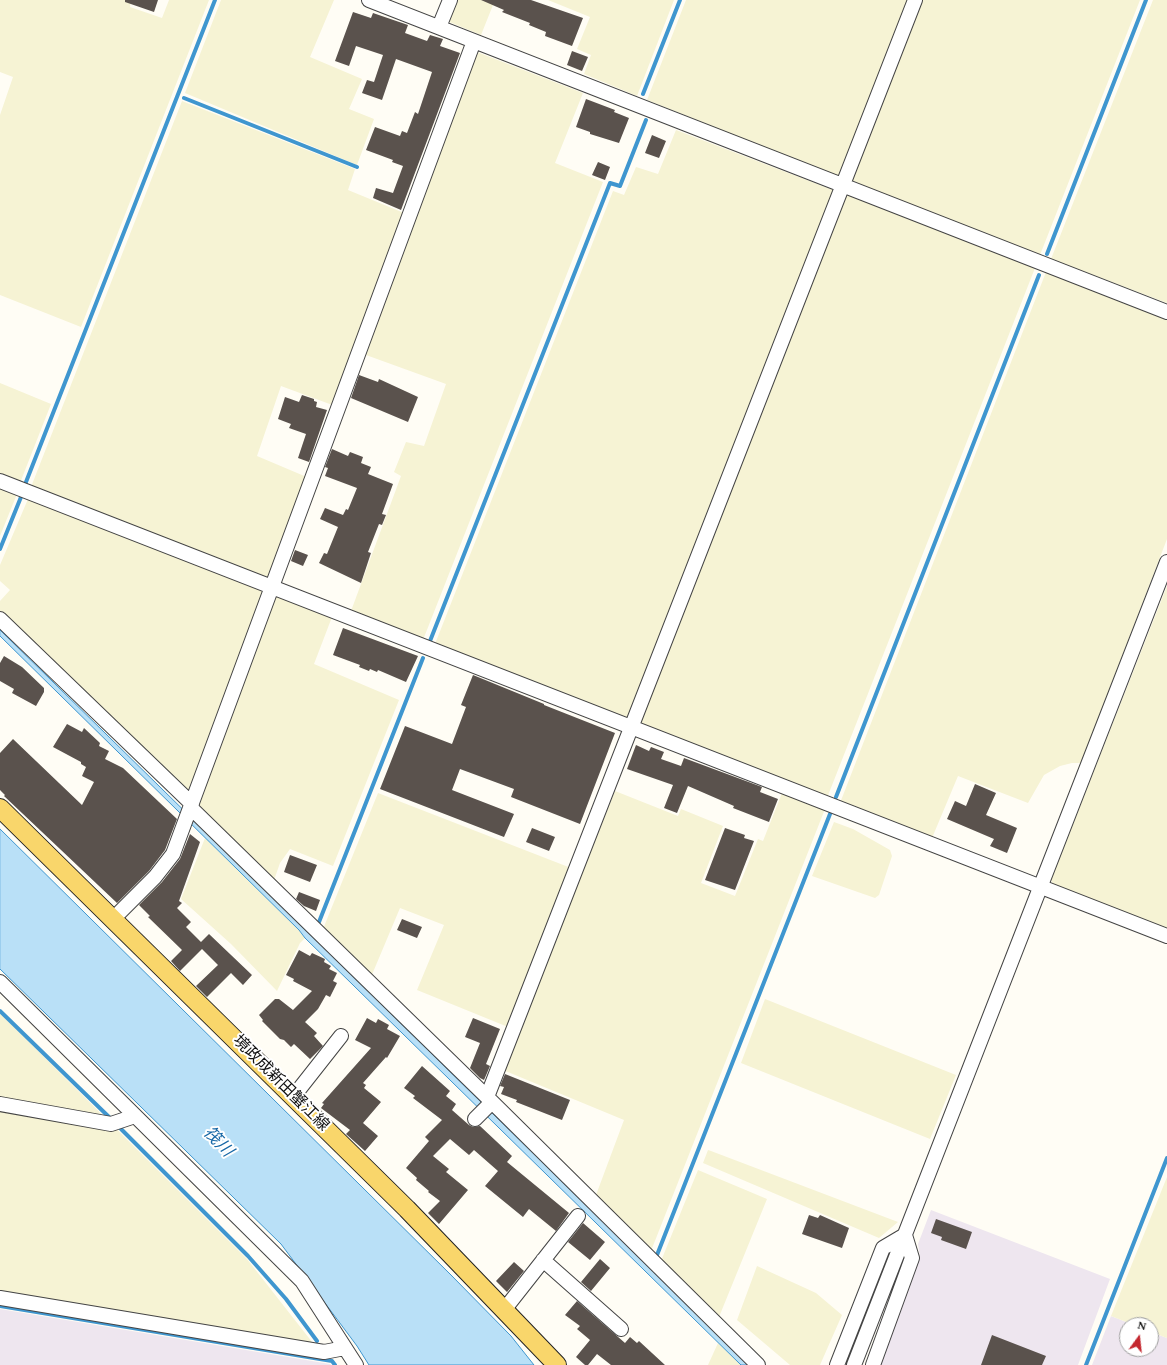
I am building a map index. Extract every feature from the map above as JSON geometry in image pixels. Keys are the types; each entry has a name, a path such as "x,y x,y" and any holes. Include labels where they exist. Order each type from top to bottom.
{"main road":[{"name":"境政成新田蟹江線","path":"0,808 407,1209 557,1365"}],"street":[{"path":"370,0 474,42 844,184 1167,312"},
{"path":"439,27 450,0"},
{"path":"485,1107 915,0"},
{"path":"113,920 155,877 173,854 474,42"},
{"path":"0,481 273,586 631,728 1042,886 1167,936"},
{"path":"854,1365 1042,886 1167,562"},
{"path":"0,619 189,811 485,1107 758,1365"},
{"path":"0,982 302,1281 356,1365"},
{"path":"293,1097 341,1036"},
{"path":"0,1104 111,1124 135,1116"},
{"path":"504,1310 578,1216"},
{"path":"837,1365 883,1248 905,1235"},
{"path":"872,1365 912,1258 905,1235"},
{"path":"544,1260 621,1330"},
{"path":"0,1298 324,1352 345,1348"}],"shaded area":[{"path":"0,0 129,0 131,1 130,7 162,18 169,0 209,0 81,327 0,295 0,115 13,77 0,72"},
{"path":"221,0 334,0 310,57 362,79 349,109 374,119 357,165 185,93"},
{"path":"455,0 495,0 481,35 447,21"},
{"path":"548,0 674,0 637,96 584,74 591,55 577,49 590,17"},
{"path":"686,0 910,0 844,173 837,176 647,100"},
{"path":"920,0 1140,0 1040,255 853,183 850,177"},
{"path":"1153,0 1167,0 1167,303 1051,259"},
{"path":"477,52 583,93 555,163 603,182 423,640 351,611 401,476 394,472 406,442 424,446 446,384 366,355"},
{"path":"182,101 355,169 348,190 404,213 335,406 281,386 257,456 309,478 271,577 267,579 31,487"},
{"path":"676,130 833,190 835,196 631,717 624,719 435,644 613,191 624,195 636,167 658,174"},
{"path":"850,195 1035,268 827,798 641,726 639,722 843,197"},
{"path":"1046,272 1167,320 1167,539 1081,763 1072,763 1060,766 1044,775 1028,803 958,776 932,838 840,803"},
{"path":"0,383 51,404 20,483 0,475"},
{"path":"0,488 17,494 0,536"},
{"path":"28,499 265,590 190,795 0,612 0,601 10,590 0,581 0,565"},
{"path":"1167,586 1167,931 1054,887 1051,880"},
{"path":"279,596 332,617 314,664 399,700 333,866 290,849 280,863 273,883 196,805 273,599"},
{"path":"615,791 678,816 681,809 723,826 701,883 735,896 758,839 763,841 782,793 825,809 651,1251 596,1195 624,1120 503,1070"},
{"path":"378,793 571,868 508,1027 417,990 444,925 400,908 371,977 323,929"},
{"path":"834,822 853,829 890,850 892,856 879,895 875,898 812,876"},
{"path":"205,838 299,930 305,938 300,943 277,991 231,944 181,899"},
{"path":"765,999 956,1075 930,1139 741,1063"},
{"path":"0,1013 247,1259 316,1347 0,1293"},
{"path":"708,1150 898,1222 879,1238 703,1163"},
{"path":"698,1170 767,1199 719,1317 661,1261"},
{"path":"1167,1177 1167,1338 1159,1335 1159,1317 1119,1317 1119,1319 1111,1316"},
{"path":"931,1210 1110,1279 1078,1365 878,1365 920,1257 918,1244"},
{"path":"757,1266 816,1293 842,1315 820,1365 790,1365 737,1320"},
{"path":"0,1309 330,1364 331,1365 0,1365"},
{"path":"1111,1316 1119,1319 1119,1357 1159,1357 1159,1335 1167,1338 1167,1365 1092,1365"},
{"path":"718,1343 741,1365 708,1365"}],"water":[{"path":"0,630 749,1365 741,1365 305,938 299,930 0,636"},
{"name":"筏川","path":"0,829 451,1275 511,1336 534,1365 369,1365 357,1346 281,1244 0,969"}],"building":[{"path":"125,0 158,0 154,12 125,2"},
{"path":"481,0 531,0 583,18 572,46 545,36 546,32 529,25 530,23 502,12 504,10"},
{"path":"353,12 371,18 373,13 408,25 405,33 427,41 430,35 443,39 440,46 460,53 401,210 373,198 376,188 393,193 403,166 392,162 393,160 366,150 375,127 400,136 402,131 407,133 415,112 418,114 432,72 396,59 382,100 362,93 367,80 374,82 383,55 356,46 349,66 335,61"},
{"path":"572,51 588,57 582,71 567,65"},
{"path":"586,99 615,110 614,112 629,118 619,143 590,134 590,132 576,127"},
{"path":"652,135 666,141 659,158 645,153"},
{"path":"598,162 610,167 605,180 592,175"},
{"path":"359,375 378,382 379,379 418,397 408,422 351,398"},
{"path":"302,395 314,399 314,401 317,402 316,407 327,410 309,462 298,458 306,434 289,428 291,424 278,419 285,397 299,402"},
{"path":"332,449 348,456 350,452 363,457 361,463 371,467 368,474 393,484 382,514 386,515 382,525 379,524 368,552 371,553 361,583 319,563 324,553 327,554 338,527 320,519 325,508 343,515 346,509 348,510 357,488 325,476 328,468 325,467"},
{"path":"295,550 308,555 303,566 291,561"},
{"path":"343,628 418,656 406,682 378,670 377,672 370,669 369,671 359,667 360,665 333,655"},
{"path":"4,656 22,667 44,688 44,692 36,706 12,693 14,689 0,681 0,663"},
{"path":"473,675 615,733 580,824 511,797 514,789 460,769 452,790 514,814 504,837 380,789 405,726 452,744 466,707 461,705"},
{"path":"67,724 82,732 84,728 100,743 99,746 109,751 105,759 123,768 177,819 165,850 149,871 117,903 4,796 5,795 0,790 0,753 13,739 82,805 94,782 82,776 86,767 81,764 81,762 53,747"},
{"path":"636,745 649,751 651,747 664,752 661,759 681,766 684,758 762,787 760,792 778,799 769,822 733,808 734,806 688,786 677,813 664,808 673,785 627,769"},
{"path":"975,784 996,793 986,815 1017,828 1007,853 990,846 994,839 947,819 955,801 966,806"},
{"path":"532,828 555,837 549,851 526,842"},
{"path":"725,828 745,835 744,838 754,841 735,890 705,880"},
{"path":"190,834 200,842 179,901 182,903 177,908 191,922 186,927 201,942 209,934 252,975 243,985 231,973 207,997 196,986 218,965 202,949 180,971 171,961 182,950 148,917 150,916 139,905 162,882 180,859"},
{"path":"290,855 317,865 310,882 284,872"},
{"path":"299,892 320,900 316,911 304,906 296,899"},
{"path":"402,919 422,927 417,938 397,930"},
{"path":"299,950 310,956 312,953 325,959 324,962 331,966 329,969 337,973 333,981 337,983 330,997 326,995 318,1009 305,1022 317,1033 314,1036 323,1046 310,1059 294,1044 291,1047 284,1040 280,1039 262,1021 263,1020 259,1015 275,999 279,999 293,1010 312,991 293,981 294,979 286,975"},
{"path":"367,1018 376,1023 378,1019 389,1025 387,1029 400,1036 387,1058 386,1057 363,1083 366,1085 364,1088 381,1102 363,1123 378,1136 365,1151 346,1134 350,1130 321,1108 324,1104 322,1103 371,1048 355,1040"},
{"path":"473,1018 500,1029 486,1064 490,1066 484,1080 470,1068 480,1043 465,1037"},
{"path":"422,1066 450,1091 446,1096 456,1104 452,1110 469,1125 473,1127 480,1126 512,1156 507,1162 569,1213 556,1231 529,1209 523,1217 485,1186 498,1171 474,1150 469,1155 450,1139 433,1156 449,1169 446,1172 468,1190 439,1224 428,1213 440,1201 428,1192 429,1191 416,1180 417,1178 406,1168 429,1141 425,1137 442,1120 413,1098 415,1096 404,1088"},
{"path":"505,1074 570,1100 562,1120 516,1102 517,1100 501,1094 504,1087 500,1086"},
{"path":"809,1215 818,1218 820,1215 849,1228 842,1248 802,1234"},
{"path":"936,1219 972,1232 966,1249 941,1240 942,1237 931,1233"},
{"path":"583,1223 605,1242 590,1260 568,1242"},
{"path":"600,1259 610,1268 591,1291 581,1282"},
{"path":"514,1262 524,1271 507,1292 496,1281"},
{"path":"577,1301 625,1343 630,1337 637,1343 639,1341 665,1365 611,1365 597,1354 588,1365 585,1365 576,1357 590,1340 577,1329 580,1326 565,1315"},
{"path":"992,1335 1046,1356 1042,1365 981,1365"}],"waterway":[{"path":"26,482 215,0"},
{"path":"643,94 680,0"},
{"path":"1047,254 1146,0"},
{"path":"184,98 357,167"},
{"path":"430,641 610,183 620,186 646,120"},
{"path":"836,797 1039,275"},
{"path":"0,549 21,497"},
{"path":"319,922 423,658"},
{"path":"657,1255 830,814"},
{"path":"0,1011 109,1117"},
{"path":"121,1129 248,1256 286,1299 317,1341"},
{"path":"1086,1365 1167,1158"},
{"path":"0,1306 332,1361 335,1365"}]}
